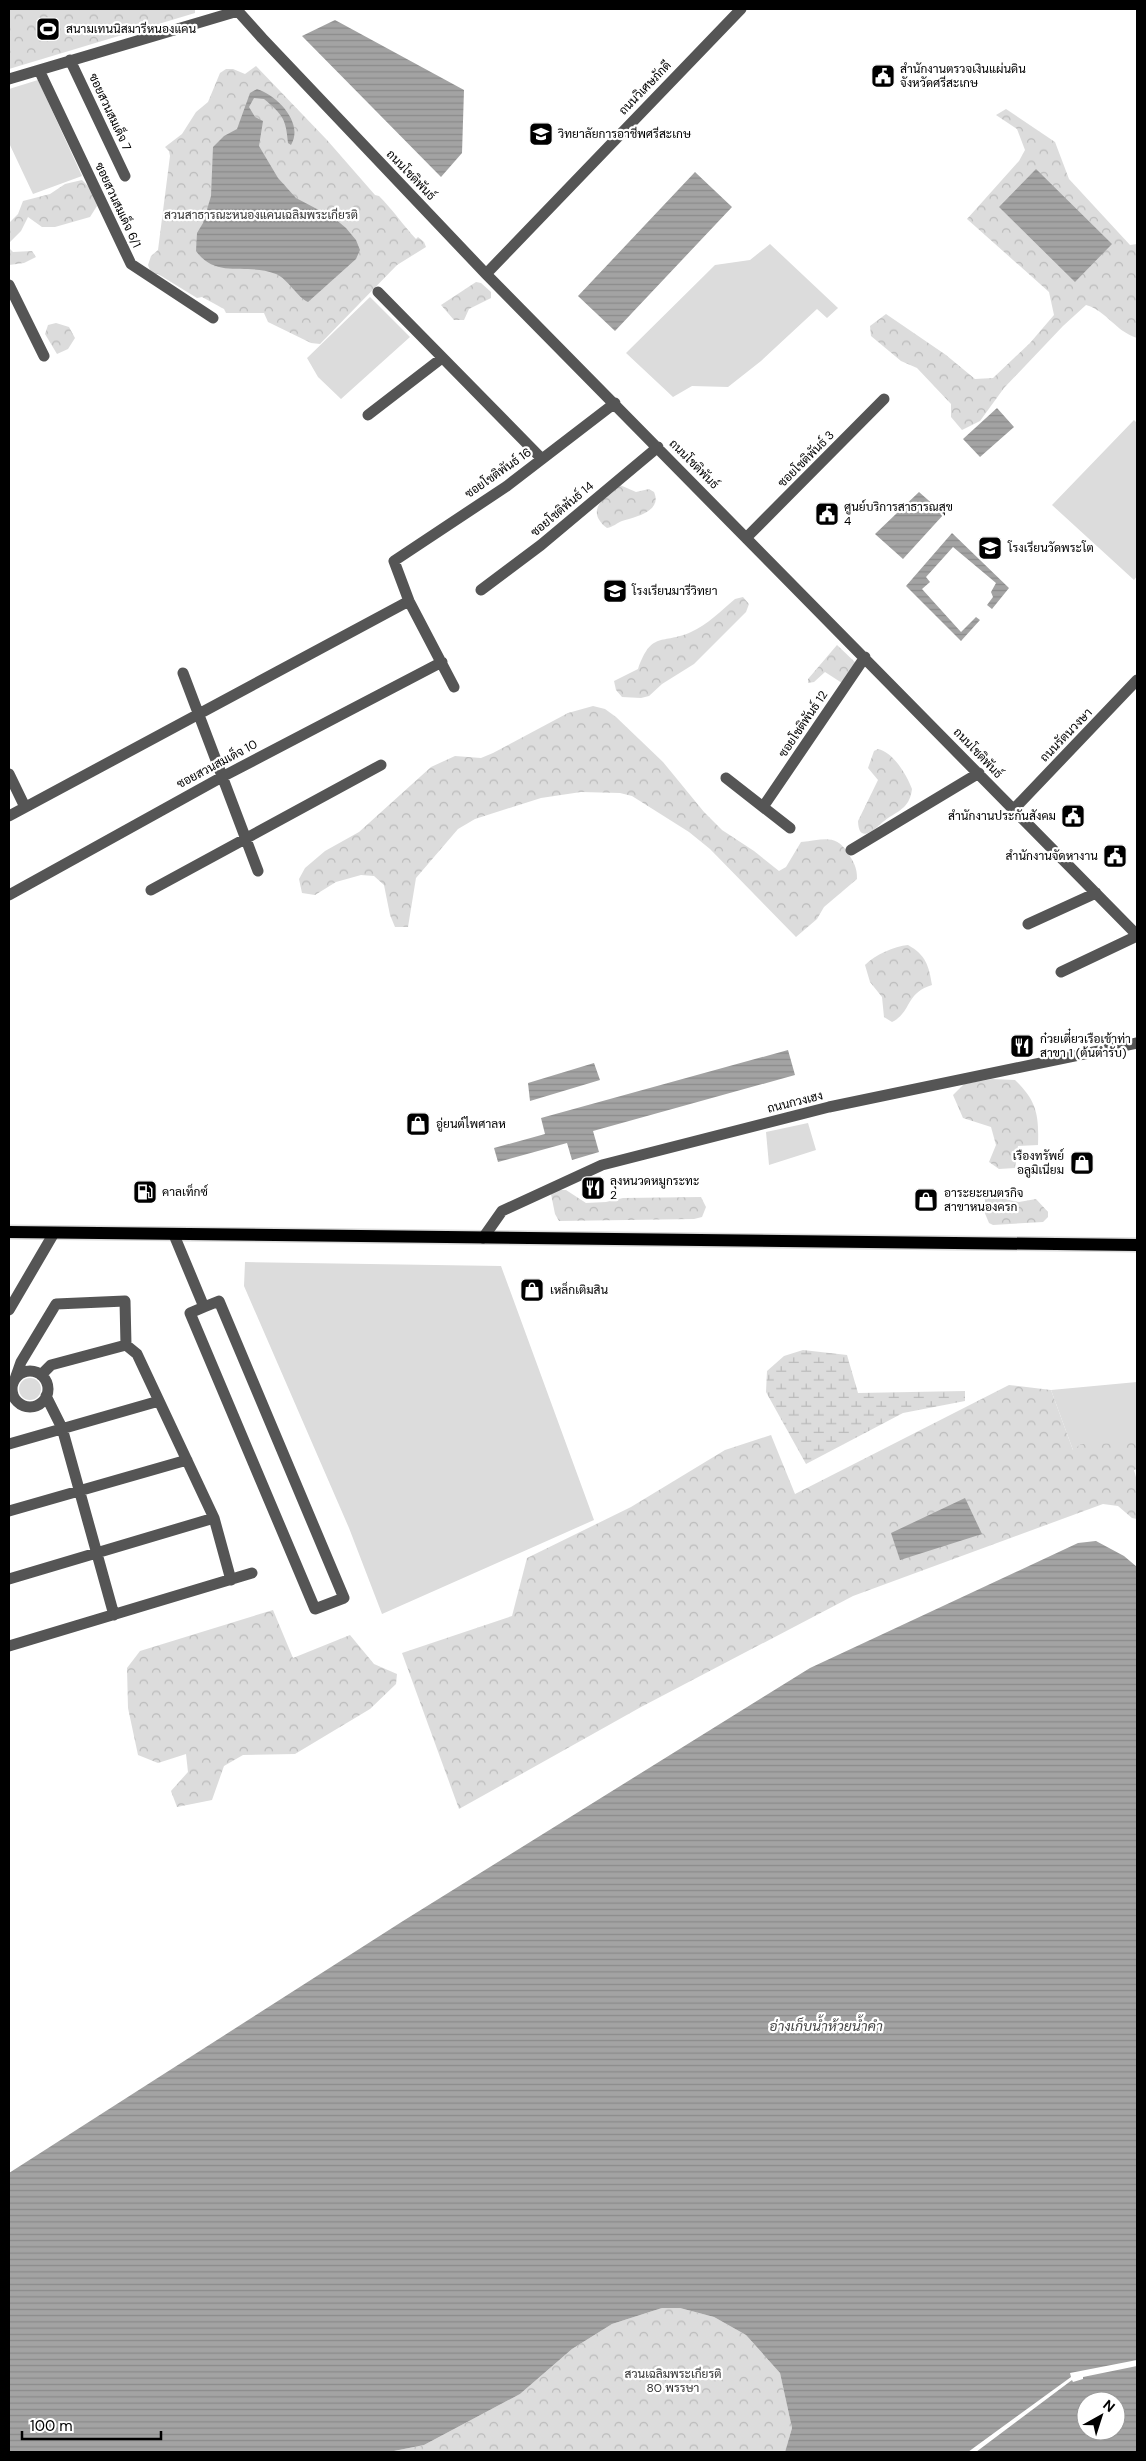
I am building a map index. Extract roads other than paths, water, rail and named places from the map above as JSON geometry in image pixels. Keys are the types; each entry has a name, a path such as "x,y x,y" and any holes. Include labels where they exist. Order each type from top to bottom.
{"main road":[{"path":"9,1232 1137,1245"}],"street":[{"name":"ถนนวิเศษภักดี","path":"486,274 741,9"},
{"name":"ถนนโชติพันธ์","path":"237,10 486,274 747,537 1137,936"},
{"path":"9,79 237,10"},
{"name":"ซอยสวนสมเด็จ 7","path":"70,60 125,176"},
{"name":"ซอยสวนสมเด็จ 6/1","path":"39,70 131,264 213,318"},
{"path":"9,285 44,356"},
{"path":"378,292 542,459"},
{"path":"368,415 442,358"},
{"name":"ซอยโชติพันธ์ 3","path":"747,537 884,399"},
{"name":"ซอยโชติพันธ์ 16","path":"409,601 394,561 507,486 615,403"},
{"name":"ซอยโชติพันธ์ 14","path":"481,590 541,545 658,447"},
{"path":"9,816 409,601 454,687"},
{"name":"ซอยโชติพันธ์ 12","path":"763,807 865,657"},
{"name":"ซอยสวนสมเด็จ 10","path":"9,895 222,777 442,662"},
{"path":"183,674 258,871"},
{"name":"ถนนรัตนวงษา","path":"1014,809 1137,680"},
{"path":"151,890 245,837 381,765"},
{"path":"851,850 979,773"},
{"path":"9,774 25,807"},
{"path":"726,778 790,828"},
{"path":"1028,924 1096,893"},
{"path":"1061,972 1137,936"},
{"name":"ถนนกวงเฮง","path":"483,1238 502,1211 602,1165 829,1107 1137,1043"},
{"path":"9,1310 54,1233"},
{"path":"174,1235 204,1307"},
{"path":"11,1380 27,1371 41,1375 47,1385 46,1396 43,1401 32,1406 21,1404 14,1396 11,1380 56,1304 125,1301 126,1345 137,1354 214,1518 232,1580"},
{"path":"220,1301 344,1598 315,1609 190,1313 204,1307 220,1301"},
{"path":"41,1375 51,1365 126,1345"},
{"path":"46,1396 62,1428 114,1615"},
{"path":"9,1444 159,1400"},
{"path":"9,1511 187,1460"},
{"path":"9,1579 214,1518"},
{"path":"9,1646 252,1574"}],"water":[{"path":"335,20 464,90 462,153 441,177 302,36"},
{"path":"257,89 273,98 287,111 294,128 294,137 291,145 288,143 285,123 279,114 264,99 254,98 249,107 255,117 263,121 259,146 278,178 296,198 334,218 346,228 356,240 360,250 356,259 308,302 300,297 285,280 276,274 254,269 223,268 204,260 196,251 197,233 203,223 211,196 213,147 224,136 237,129 250,93"},
{"path":"1036,169 1112,244 1075,282 999,207"},
{"path":"695,172 732,207 615,331 578,296"},
{"path":"997,408 1014,427 980,457 963,439"},
{"path":"919,492 944,514 903,559 875,534"},
{"path":"952,533 1009,588 992,609 987,605 993,597 991,592 996,583 953,547 926,577 930,582 922,589 961,632 976,617 980,620 961,641 906,586"},
{"path":"788,1050 795,1075 593,1131 599,1152 572,1160 567,1143 498,1162 494,1148 545,1134 541,1118"},
{"path":"594,1063 600,1080 530,1101 528,1083"},
{"path":"965,1498 982,1534 900,1560 891,1533"},
{"name":"อ่างเก็บน้ำห้วยน้ำคำ","path":"1096,1541 1124,1556 1137,1567 1137,2452 785,2452 792,2428 780,2373 746,2335 714,2317 680,2308 662,2308 612,2324 572,2349 520,2394 424,2445 389,2452 9,2452 9,2173 403,1921 810,1668 1078,1543"}],"place":[{"name":"สนามเทนนิสมารีหนองแคน","path":"48,29"},
{"name":"สำนักงานตรวจเงินแผ่นดิน จังหวัดศรีสะเกษ","path":"883,76"},
{"name":"วิทยาลัยการอาชีพศรีสะเกษ","path":"541,134"},
{"name":"ศูนย์บริการสาธารณสุข 4","path":"827,514"},
{"name":"โรงเรียนวัดพระโต","path":"990,548"},
{"name":"โรงเรียนมารีวิทยา","path":"615,591"},
{"name":"สำนักงานประกันสังคม","path":"1073,816"},
{"name":"สำนักงานจัดหางาน","path":"1115,856"},
{"name":"ก๋วยเตี๋ยวเรือเข้าท่า สาขา 1 (ต้นตำรับ)","path":"1022,1046"},
{"name":"อู่ยนต์ไพศาลห","path":"418,1124"},
{"name":"เรืองทรัพย์ อลูมิเนียม","path":"1082,1163"},
{"name":"ลุงหนวดหมูกระทะ 2","path":"593,1188"},
{"name":"คาลเท็กซ์","path":"145,1192"},
{"name":"อาระยะยนตรกิจ สาขาหนองครก","path":"926,1200"},
{"name":"เหล็กเติมสิน","path":"532,1290"}],"park label":[{"name":"สวนสาธารณะหนองแคนเฉลิมพระเกียรติ","path":"261,215"},
{"name":"สวนเฉลิมพระเกียรติ 80 พรรษา","path":"673,2381"}]}
